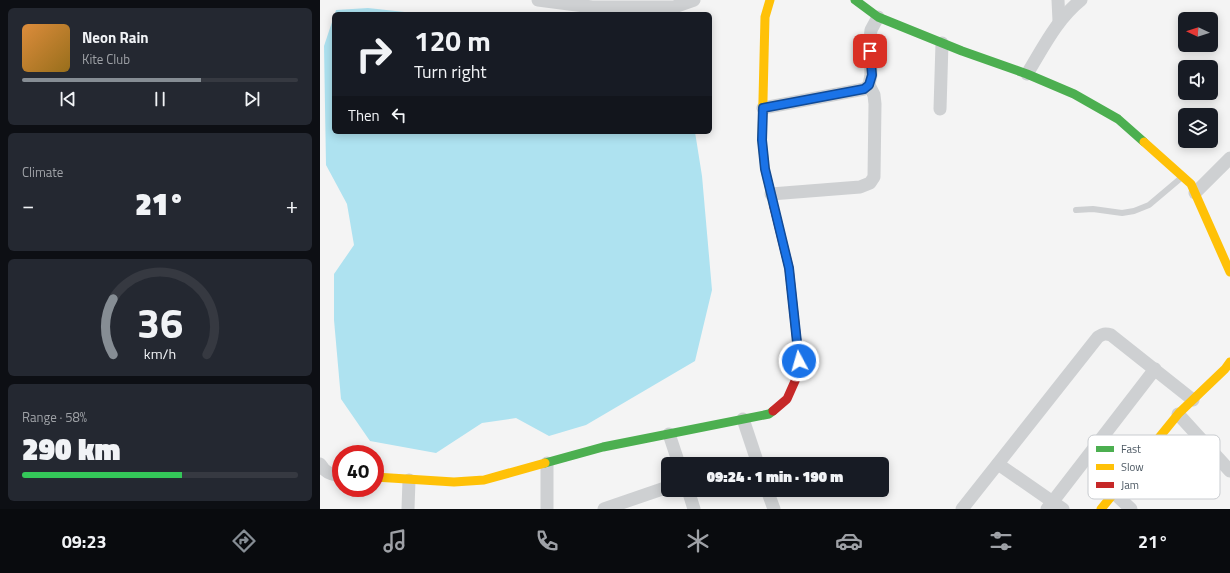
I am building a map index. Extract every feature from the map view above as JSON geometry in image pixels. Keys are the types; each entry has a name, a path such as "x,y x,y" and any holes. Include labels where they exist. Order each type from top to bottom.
{"street":[{"path":"538,0 592,7 674,7 694,0"},
{"path":"384,479 454,482 484,480 603,447 769,414 787,400 795,381 799,361 789,268 765,169 763,147 765,17 770,0"},
{"path":"856,0 878,17 1074,94 1118,120 1191,184 1230,272"},
{"path":"1058,0 1059,21"},
{"path":"1026,74 1059,21 1081,0"},
{"path":"763,108 864,89 869,85 872,75 870,39 871,30 878,17"},
{"path":"940,109 942,43"},
{"path":"771,194 860,186 870,183 874,177 875,104 874,95 869,85"},
{"path":"1195,193 1230,158"},
{"path":"962,509 1098,337 1102,334 1111,335 1193,400"},
{"path":"1161,435 1178,414 1228,368"},
{"path":"1106,435 1155,369"},
{"path":"1178,414 1198,435"},
{"path":"743,420 756,457"},
{"path":"669,434 677,457"},
{"path":"1220,459 1230,470"},
{"path":"998,464 1054,506 1088,460"},
{"path":"547,509 548,463"},
{"path":"321,469 332,475"},
{"path":"408,509 409,480"},
{"path":"604,509 661,489"},
{"path":"690,497 694,509"},
{"path":"770,497 774,509"},
{"path":"1101,509 1109,499"},
{"path":"1120,499 1131,509"}],"lane":[{"path":"1076,210 1093,209 1122,213 1134,211 1149,205 1182,176"}],"water":[{"path":"368,8 405,12 336,12 336,10"},
{"path":"332,22 332,134 695,134 702,176 712,290 695,361 586,425 549,436 516,418 482,423 436,453 370,441 341,399 334,320 334,274 354,245 347,204 326,165 324,46"}],"traffic: fast":[{"path":"855,0 878,17 962,51 1027,74 1074,94 1118,119 1144,142"},
{"path":"545,463 603,447 769,414 773,411"}],"traffic: slow":[{"path":"770,0 765,17 762,140 765,169 774,207"},
{"path":"1144,142 1191,184 1230,272"},
{"path":"1161,435 1179,413 1225,369 1230,362"},
{"path":"384,478 454,482 484,480 545,463"},
{"path":"1101,509 1109,499"}],"traffic: jam":[{"path":"773,411 787,399 795,381 799,361 789,268 774,207"}],"route":[{"path":"799,361 789,268 765,169 762,140 763,108 864,89 869,85 872,75 870,51"}]}
